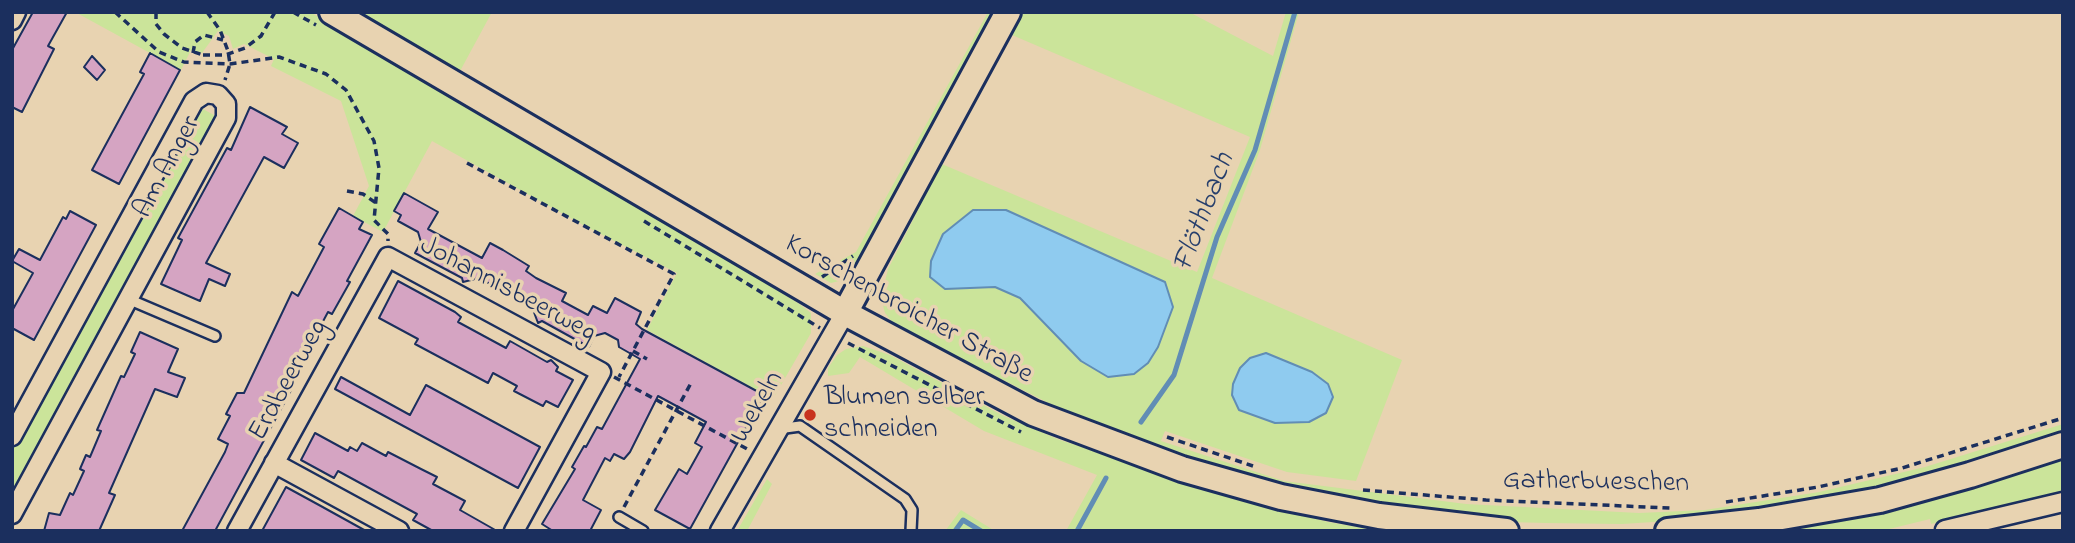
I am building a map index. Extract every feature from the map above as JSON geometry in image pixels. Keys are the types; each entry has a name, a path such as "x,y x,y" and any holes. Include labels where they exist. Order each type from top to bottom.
{"main road":[{"name":"Korschenbroicher Straße","path":"332,12 845,313 1032,413 1182,469 1270,494 1351,512 1506,531"},
{"path":"845,313 1008,12"},
{"path":"1668,531 1759,522 1880,500 2063,445"}],"street":[{"path":"12,20 16,12"},
{"name":"Am Anger","path":"12,436 194,101 206,93 218,95 226,104 226,118 12,514"},
{"name":"Johannisbeerweg","path":"388,257 601,372 514,531"},
{"name":"Erdbeerweg","path":"237,531 388,257"},
{"name":"Wekeln","path":"720,531 776,429 845,313"},
{"path":"274,463 399,531"},
{"path":"1945,530 2063,502"}],"lane":[{"path":"128,299 215,336"},
{"path":"776,429 800,426 905,499 912,508 911,531"},
{"path":"619,517 643,531"}],"path":[{"path":"115,12 159,52 184,62 230,64 279,57 300,62 326,74 346,90 374,141 379,168 374,220 388,234 388,257"},
{"path":"156,12 156,24 164,34 192,53 203,55 225,55 245,48 261,36 275,12"},
{"path":"207,12 225,41 230,64"},
{"path":"192,53 195,43 204,35 225,41"},
{"path":"467,163 674,274 618,379 751,451 756,464"},
{"path":"347,191 363,194 376,203"},
{"path":"796,312 833,335"},
{"path":"633,351 647,359"},
{"path":"619,517 691,383"},
{"name":"Gatherbueschen","path":"1720,503 1818,487 1902,468 2063,418"},
{"path":"1167,437 1259,468"},
{"name":"Gatherbueschen","path":"1359,489 1486,500 1679,508"}],"green space":[{"path":"75,12 310,12 627,198 798,303 811,313 811,333 773,399 647,330 677,273 583,225 432,141 383,232 353,216 369,186 341,101 271,66 274,59 244,44 233,49 229,36 218,31 202,53 191,50 181,70"},
{"path":"352,12 492,12 459,73"},
{"path":"988,12 999,12 859,265 847,279 831,283 815,274 856,252"},
{"path":"1016,12 1189,12 1273,56 1286,12 1299,12 1260,150 1212,278 1402,360 1356,481 1287,472 1165,431 1161,441 1284,481 1466,504 1639,513 1705,510 1819,492 1925,467 2063,424 2063,437 1850,497 1700,519 1622,524 1469,521 1353,505 1162,451 1078,418 907,331 893,323 885,313 881,298 888,269 918,210 937,162 1197,272 1250,137 1005,32","holes":["1006,210 1165,282 1173,307 1081,361 1020,298 995,287 976,286","1283,359 1297,368 1312,372 1309,422 1275,423 1239,410 1232,395 1233,384"]},
{"path":"201,108 214,115 215,120 12,497 12,445 192,114"},
{"path":"863,346 890,355 1004,416 1060,440 1238,497 1328,522 1381,531 1066,531 1097,475 984,431 860,357 849,373 828,376 828,368 837,355 846,349"},
{"path":"2063,456 2063,492 1931,524 1930,519 1881,531 1758,531 1936,499"},
{"path":"767,479 772,484 747,531 737,531"},
{"path":"961,510 995,531 945,531"}],"water":[{"path":"973,210 1006,210 1165,282 1173,307 1158,347 1148,363 1134,374 1108,377 1081,361 1020,298 995,287 945,289 930,277 931,261 943,234"},
{"path":"1266,353 1312,372 1328,384 1333,397 1326,413 1309,422 1275,423 1239,410 1232,395 1233,384 1240,368 1250,358"}],"building":[{"path":"33,12 67,12 48,46 54,49 22,112 12,107 12,50"},
{"path":"150,53 180,70 119,184 92,170 144,74 140,72"},
{"path":"92,56 105,70 97,80 84,67"},
{"path":"250,107 287,127 282,134 298,143 284,168 264,157 206,263 230,274 225,286 209,279 200,301 161,284 182,240 178,238 227,148 231,150"},
{"path":"404,193 438,212 428,229 482,258 490,243 529,266 526,271 536,278 566,293 562,301 588,315 593,306 607,313 615,298 641,312 636,324 642,329 764,395 690,529 655,510 679,469 687,474 702,447 695,443 706,422 658,396 630,452 624,459 614,454 610,461 605,458 583,500 601,510 590,531 553,531 542,524 575,469 572,467 584,446 586,447 597,427 602,429 640,359 619,347 618,340 605,333 594,336 589,347 542,321 538,323 532,307 497,289 493,290 492,285 479,278 463,282 462,278 415,253 421,242 418,232 398,221 401,215 394,211"},
{"path":"339,208 363,222 359,229 372,235 347,281 350,282 332,314 328,312 293,376 296,381 215,531 182,531 225,452 228,444 218,439 230,416 226,414 237,393 244,393 292,292 298,296 324,247 319,244"},
{"path":"70,211 96,225 34,340 12,328 12,311 33,273 12,261 19,249 40,260 63,217 66,219"},
{"path":"398,281 455,312 461,317 458,322 506,348 510,341 547,362 551,360 558,367 556,371 573,380 558,407 546,401 543,406 514,391 517,386 493,373 488,383 415,344 418,339 379,318"},
{"path":"140,332 178,349 168,372 185,378 177,397 155,389 109,493 115,495 99,531 44,531 49,513 60,515 70,493 73,495 84,471 80,469 86,455 90,457 101,431 97,430 121,376 124,377 135,354 131,352"},
{"path":"341,377 410,415 426,385 540,447 518,488 335,389"},
{"path":"315,433 348,451 350,447 357,451 362,443 386,456 388,452 437,477 433,484 465,501 460,510 497,531 433,531 413,520 417,514 338,471 334,478 301,460"},
{"path":"286,487 319,505 366,531 262,531"}],"waterway":[{"name":"Flöthbach","path":"1141,422 1174,375 1217,237 1255,150 1295,12"},
{"name":"Flöthbach","path":"1077,531 1106,478"},
{"name":"Flöthbach","path":"955,531 963,520 981,531"}],"place":[{"name":"Blumen selber schneiden","path":"810,415"}]}
